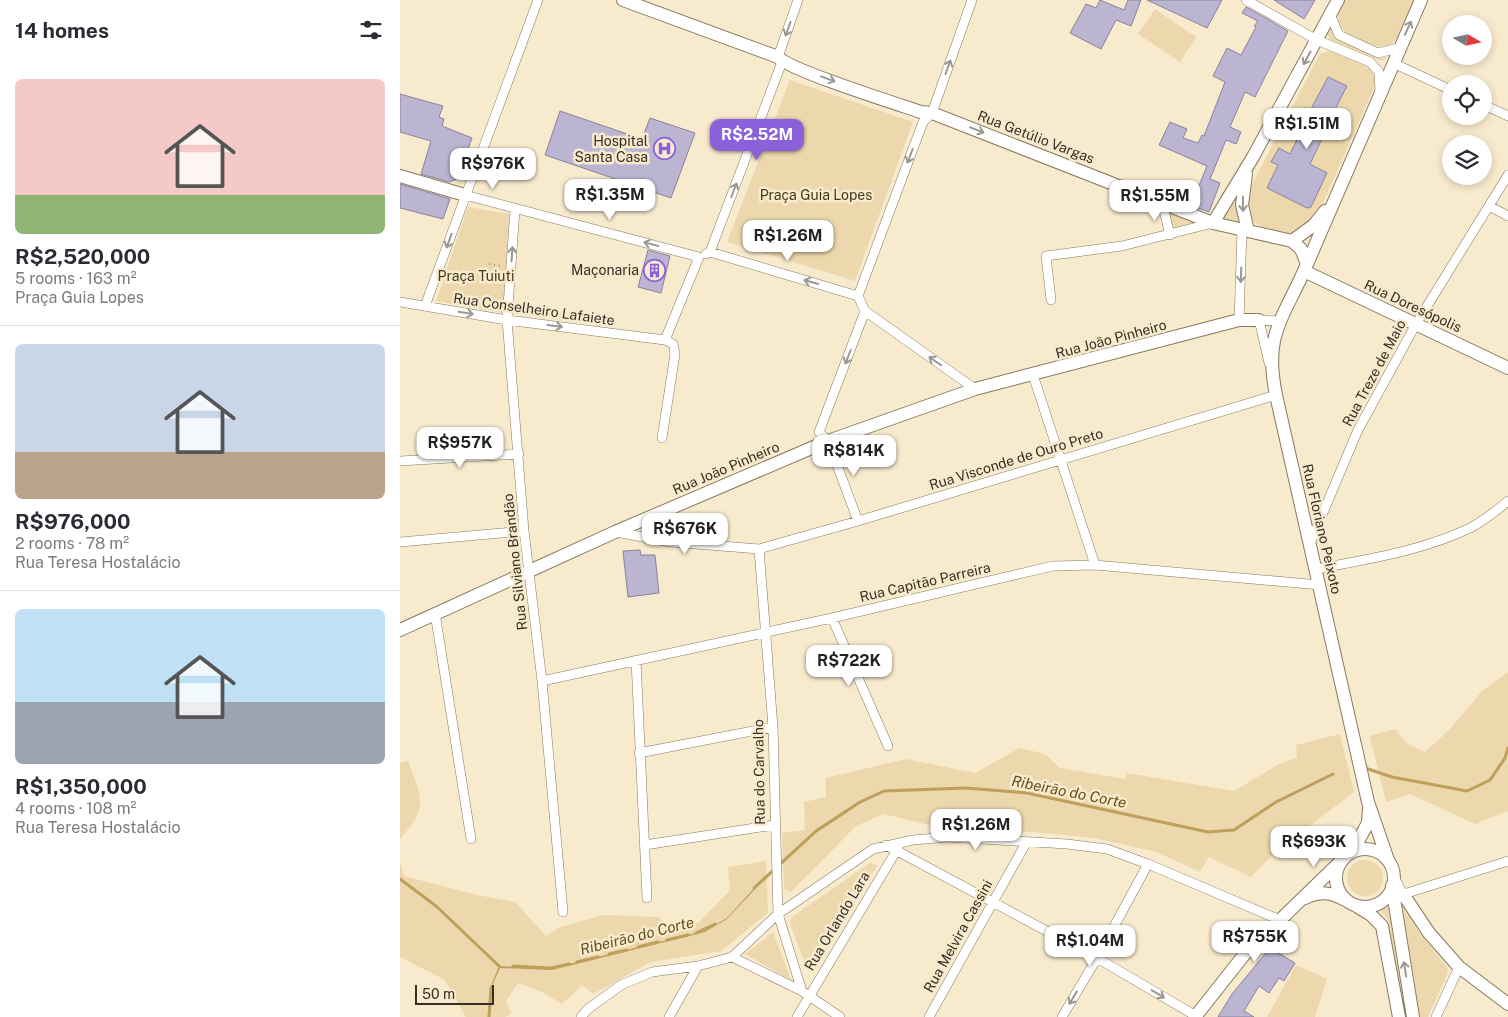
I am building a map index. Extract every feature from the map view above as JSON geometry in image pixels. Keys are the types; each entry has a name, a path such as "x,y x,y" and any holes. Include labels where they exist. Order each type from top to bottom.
{"street":[{"path":"425,306 538,0"},
{"path":"623,0 925,116"},
{"path":"710,252 780,60 798,0"},
{"path":"972,0 925,116 858,296 865,311 975,389"},
{"path":"1246,0 1317,40 1370,62 1379,72 1380,91"},
{"path":"1050,300 1046,256 1122,246 1213,223 1253,157 1338,0"},
{"path":"1306,268 1301,249 1292,241 1314,225 1342,185 1393,54 1421,0"},
{"path":"1330,14 1339,35 1378,53 1393,54 1442,84"},
{"path":"1492,109 1508,116"},
{"name":"Rua Getúlio Vargas","path":"925,116 1213,223 1292,241"},
{"path":"1239,320 1245,230 1242,205 1244,179 1253,157"},
{"name":"Rua Treze de Maio","path":"1310,541 1358,430 1416,324 1508,175"},
{"path":"400,176 515,209 698,257 710,252 858,296"},
{"name":"Rua Floriano Peixoto","path":"1342,185 1306,268 1277,326 1272,344 1272,373 1317,569 1352,735 1369,804 1388,860"},
{"path":"1162,203 1170,235"},
{"path":"1489,206 1508,216"},
{"name":"Rua Silviano Brandão","path":"515,209 507,320 524,531 542,682 563,912"},
{"path":"662,438 675,354 673,344 666,340 698,257"},
{"name":"Rua Doresópolis","path":"1306,268 1508,368"},
{"name":"Rua Conselheiro Lafaiete","path":"400,302 507,320 666,340"},
{"path":"858,521 828,441 819,432 865,311"},
{"name":"Rua João Pinheiro","path":"400,630 615,532 828,441 975,389 1239,320 1260,326 1277,326"},
{"path":"1260,326 1272,373"},
{"path":"1033,375 1094,566"},
{"name":"Rua Visconde de Ouro Preto","path":"615,532 670,542 759,549 1276,395"},
{"path":"400,461 519,454"},
{"path":"1317,569 1374,558 1436,542 1472,527 1508,501"},
{"path":"400,542 524,531"},
{"name":"Rua do Carvalho","path":"759,549 767,632 773,728 774,825 778,914 805,993"},
{"name":"Rua Capitão Parreira","path":"542,682 832,618 1053,566 1094,566 1320,585"},
{"path":"434,613 471,839"},
{"path":"832,618 888,746"},
{"path":"636,660 647,898"},
{"path":"639,753 773,728"},
{"name":"Rua Floriano Peixoto","path":"1348,855 1368,823 1369,804"},
{"path":"645,845 774,825"},
{"path":"581,1017 588,1008 621,985 652,972 698,966 732,957 778,914 873,849 903,841 948,837 1067,844 1107,849 1148,864 1280,920"},
{"name":"Rua Orlando Lara","path":"797,1017 805,993 903,841"},
{"name":"Rua Melvira Cassini","path":"929,1017 1026,843"},
{"path":"886,845 1097,958 1196,1017 1244,954 1348,855 1371,849 1380,853 1388,860 1413,1017"},
{"path":"1348,855 1336,876 1337,886 1352,903 1371,915 1382,926 1399,1017"},
{"path":"1303,899 1315,893 1329,893 1365,907 1393,891 1508,861"},
{"path":"1062,1017 1097,958 1148,864"},
{"path":"1393,891 1459,967 1508,1004"},
{"path":"732,957 805,993 840,1017"},
{"path":"669,1017 698,966"},
{"path":"1436,1017 1459,967"}],"path":[{"path":"489,264 504,266"}],"green space":[{"path":"1346,0 1416,0 1400,35 1389,47 1384,47 1363,41 1344,31 1340,26 1338,15"},
{"path":"1155,9 1196,37 1180,62 1138,34"},
{"path":"1331,28 1336,38 1380,57 1387,58 1381,61 1330,40 1325,31"},
{"path":"1330,51 1365,65 1374,76 1376,83 1316,219 1294,234 1270,230 1254,222 1250,216 1248,207 1253,182 1320,54"},
{"name":"Praça Guia Lopes","path":"790,80 913,122 855,281 727,242"},
{"path":"1239,189 1242,223 1224,219 1225,213"},
{"name":"Praça Tuiuti","path":"468,207 509,214 503,313 436,301"},
{"path":"1168,210 1194,219 1196,225 1172,231"},
{"path":"1508,672 1508,811 1475,824 1410,794 1386,802 1370,736 1395,729 1406,743 1425,752 1450,729 1482,691"},
{"path":"1340,734 1354,792 1275,852 1251,877 1209,857 1200,872 1156,852 1095,838 1033,832 950,830 884,814 856,826 791,892 784,889 782,833 805,830 804,802 826,797 826,778 906,759 975,773 1020,748 1045,754 1060,768 1125,779 1127,773 1234,791 1281,763 1297,758 1296,745"},
{"path":"408,761 417,785 420,802 415,819 400,839 400,763"},
{"path":"1365,860 1372,861 1378,865 1382,871 1382,885 1378,891 1372,895 1365,896 1358,895 1352,891 1348,885 1347,878 1348,871 1352,865 1358,861"},
{"path":"400,861 404,876 477,895 515,902 546,936 560,927 604,915 658,917 674,929 698,923 730,890 728,867 766,861 768,913 721,951 651,962 593,994 582,985 562,1004 542,992 518,983 506,1001 511,1013 505,1017 466,1017 445,980 400,957"},
{"path":"871,862 877,866 814,971 808,971 790,924 792,917"},
{"path":"1402,905 1418,931 1448,969 1428,1017 1420,1017"},
{"path":"1388,907 1407,1017 1405,1017 1388,920 1380,909"},
{"path":"773,932 791,980 745,954"},
{"path":"1296,965 1327,979 1315,1017 1267,1017"}],"shaded area":[{"path":"1508,748 1506,758 1491,781 1467,792 1392,777 1467,791 1490,780 1505,758"},
{"path":"966,788 884,792 861,803 817,832 757,887 727,919 705,932 552,970 500,968 491,988 489,1017 490,988 499,966 552,968 704,931 727,918 756,886 816,831 860,802 884,791"},
{"path":"1027,793 1208,832 1234,830 1208,833"}],"building":[{"path":"1100,0 1124,10 1128,0 1141,0 1131,26 1116,20 1101,49 1070,33 1086,4 1096,8"},
{"path":"1147,0 1222,0 1207,28"},
{"path":"1274,0 1315,0 1304,19"},
{"path":"1246,7 1288,31 1255,97 1245,92 1230,127 1241,132 1236,144 1226,140 1210,179 1220,183 1209,212 1184,203 1189,191 1196,193 1207,166 1159,145 1170,122 1187,129 1183,138 1198,143 1202,135 1204,136 1225,82 1213,76 1227,48 1241,55 1258,21 1242,13"},
{"path":"1328,77 1347,86 1330,119 1336,122 1338,130 1331,132 1326,130 1310,164 1327,173 1311,207 1307,208 1267,188 1278,165 1271,162 1279,148 1290,154 1306,121 1301,118 1299,110 1305,108 1310,111"},
{"path":"400,94 443,106 439,117 444,119 442,126 472,138 457,179 449,182 421,174 431,141 400,132"},
{"path":"560,111 642,139 650,118 695,133 671,198 545,155"},
{"path":"400,184 450,199 443,219 400,208"},
{"name":"Maçonaria","path":"648,250 670,256 661,293 638,287"},
{"path":"640,550 641,555 655,555 659,593 628,597 623,551"},
{"path":"1270,948 1295,963 1284,981 1279,978 1269,993 1259,986 1244,1011 1254,1017 1218,1017 1232,994"}],"waterway":[{"name":"Ribeirão do Corte","path":"1365,768 1392,777 1467,791 1490,780 1505,758 1508,748"},
{"name":"Ribeirão do Corte","path":"754,888 816,831 860,802 884,791 966,788 1027,793 1208,832 1234,830 1276,802 1333,774"},
{"name":"Ribeirão do Corte","path":"400,879 436,906 499,966"},
{"name":"Ribeirão do Corte","path":"696,933 715,924"},
{"name":"Ribeirão do Corte","path":"667,940 688,935"},
{"name":"Ribeirão do Corte","path":"638,947 658,942"},
{"name":"Ribeirão do Corte","path":"609,954 627,950"},
{"name":"Ribeirão do Corte","path":"577,962 598,957"},
{"name":"Ribeirão do Corte","path":"513,966 551,968 569,964"},
{"path":"489,1017 491,988"}],"place":[{"name":"Hospital Santa Casa","path":"664,149"},
{"name":"Maçonaria","path":"655,270"}]}
